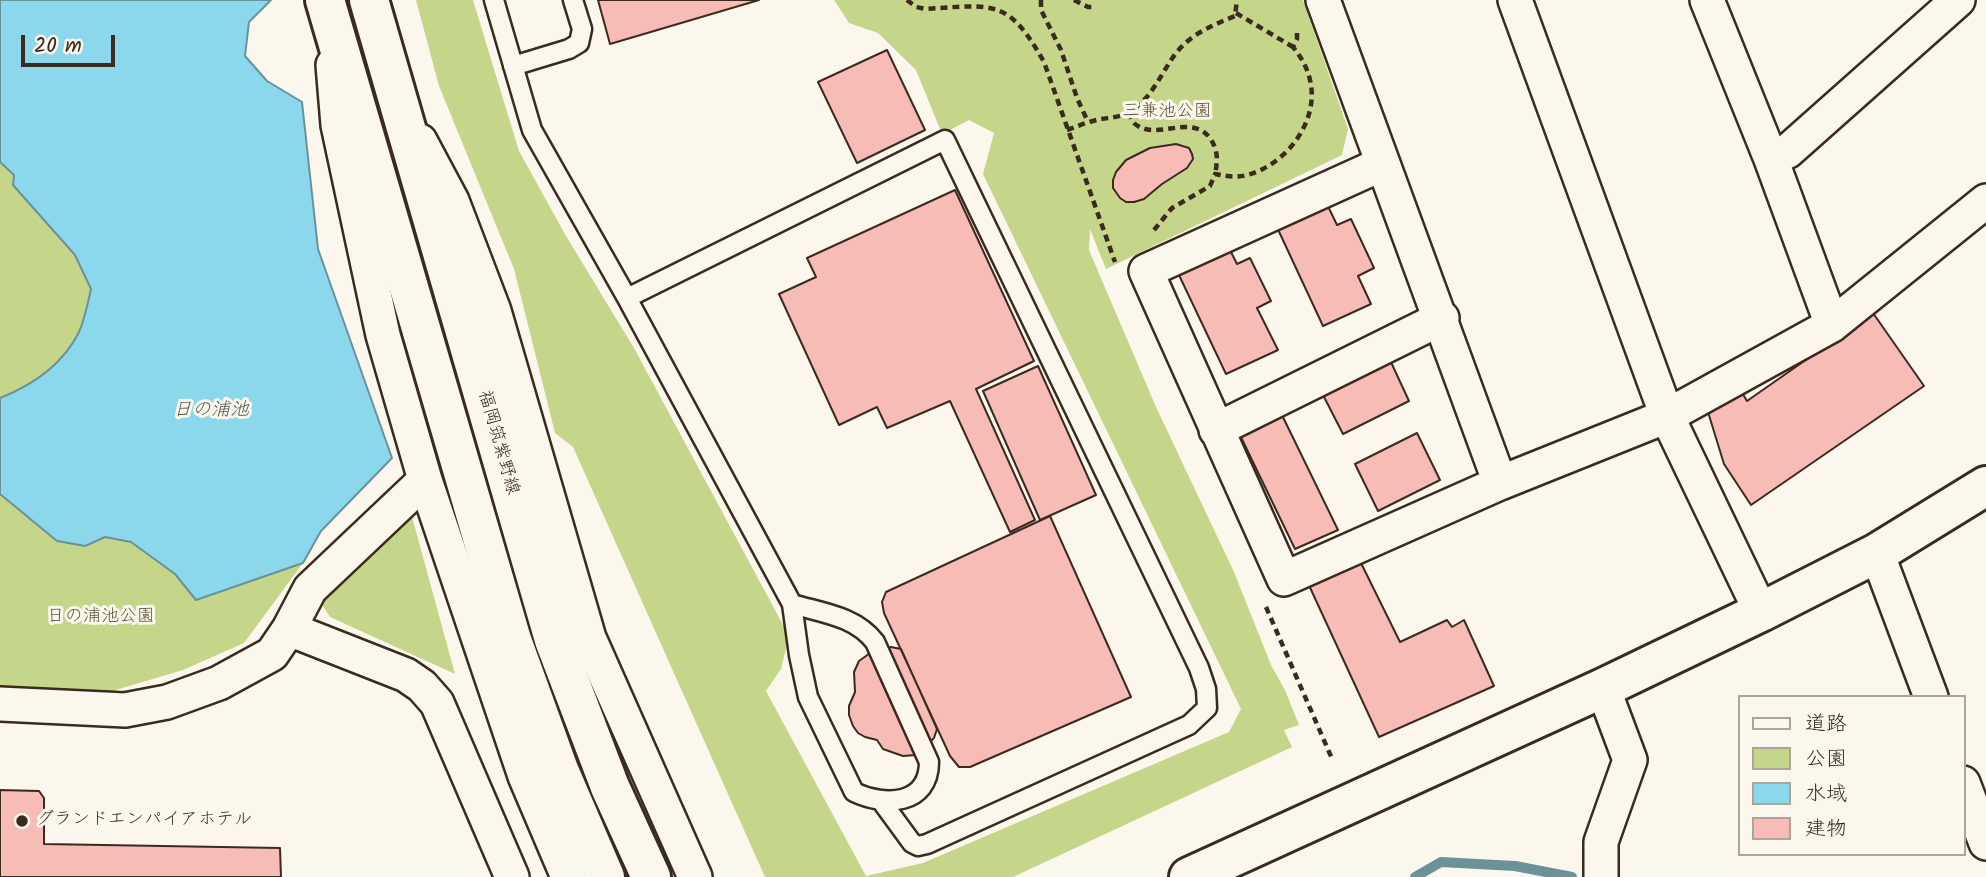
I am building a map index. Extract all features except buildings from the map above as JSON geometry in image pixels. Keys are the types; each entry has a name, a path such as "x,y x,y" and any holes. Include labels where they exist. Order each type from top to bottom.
{"main road":[{"name":"福岡筑紫野線","path":"369,0 554,640 610,787 650,877"},
{"path":"326,6 512,640 559,770 605,877"},
{"path":"1189,877 1603,688 1761,612 1877,554 1986,486"}],"street":[{"path":"1324,0 1500,483"},
{"path":"1516,0 1667,416 1761,612"},
{"path":"1707,0 1771,159 1832,325"},
{"path":"1771,159 1788,151 1958,0"},
{"path":"326,6 341,138 383,335 425,480 525,776 568,877"},
{"path":"400,105 452,201 494,311 589,638 695,877"},
{"path":"1382,164 1146,271 1284,579 1500,483 1667,416 1832,325 1986,201"},
{"path":"1216,430 1442,318"},
{"path":"0,704 125,710 167,702 219,683 272,654 310,589 425,480"},
{"path":"1877,554 1930,695"},
{"path":"289,629 406,675 422,686 437,703 512,877"},
{"path":"1601,877 1601,842 1630,760 1603,688"},
{"path":"1965,788 1986,843"}],"lane":[{"path":"494,0 532,131 627,298 792,604 808,697 854,792 882,802 902,799 921,789 929,775 929,762 881,653 866,630 852,621 792,604"},
{"path":"513,66 569,49 579,43 582,29 573,0"},
{"path":"627,298 945,140 1199,668 1206,689 1207,708 1189,725 927,844 918,846 912,843 882,802"}],"path":[{"path":"1041,0 1041,10 1088,122"},
{"path":"1074,0 1088,7 1096,7"},
{"path":"1067,130 1088,122 1115,118 1143,102 1188,40 1235,16 1237,0"},
{"path":"1215,174 1233,177 1247,175 1262,169 1281,155 1299,138 1308,121 1311,103 1311,82 1304,63 1293,47 1236,13"},
{"path":"1293,47 1297,39 1297,26"},
{"path":"1129,112 1138,127 1191,127 1205,131 1215,145 1218,160 1210,186 1172,208 1159,221 1150,237 1149,246 1158,266"}],"green space":[{"name":"三兼池公園","path":"416,0 473,0 519,151 566,236 634,348 789,636 781,669 766,691 866,876 923,863 1229,732 1241,709 983,174 994,133 969,120 942,134 916,70 878,33 849,23 834,0 1303,0 1348,129 1342,155 1106,269 1090,229 1089,250 1156,407 1234,572 1271,665 1285,690 1299,725 1284,730 1292,747 1013,877 765,877 573,447 555,433 514,269 439,86"},
{"path":"0,162 14,175 13,185 75,255 91,289 81,327 65,354 35,380 0,398"},
{"name":"日の浦池公園","path":"0,494 57,541 85,546 105,537 131,542 175,574 196,600 303,563 244,643 183,670 109,692 0,689"},
{"path":"411,513 455,674 330,617 318,598"}],"water":[{"name":"日の浦池","path":"0,0 271,0 249,22 245,56 267,81 302,102 318,249 392,458 321,531 303,563 196,600 175,574 131,542 105,537 85,546 57,541 0,494 0,398 35,380 65,354 81,327 91,289 75,255 13,185 14,175 0,162"}],"waterway":[{"path":"1415,877 1441,862 1515,866 1572,877"}],"place":[{"name":"グランドエンパイアホテル","path":"22,821"}]}
